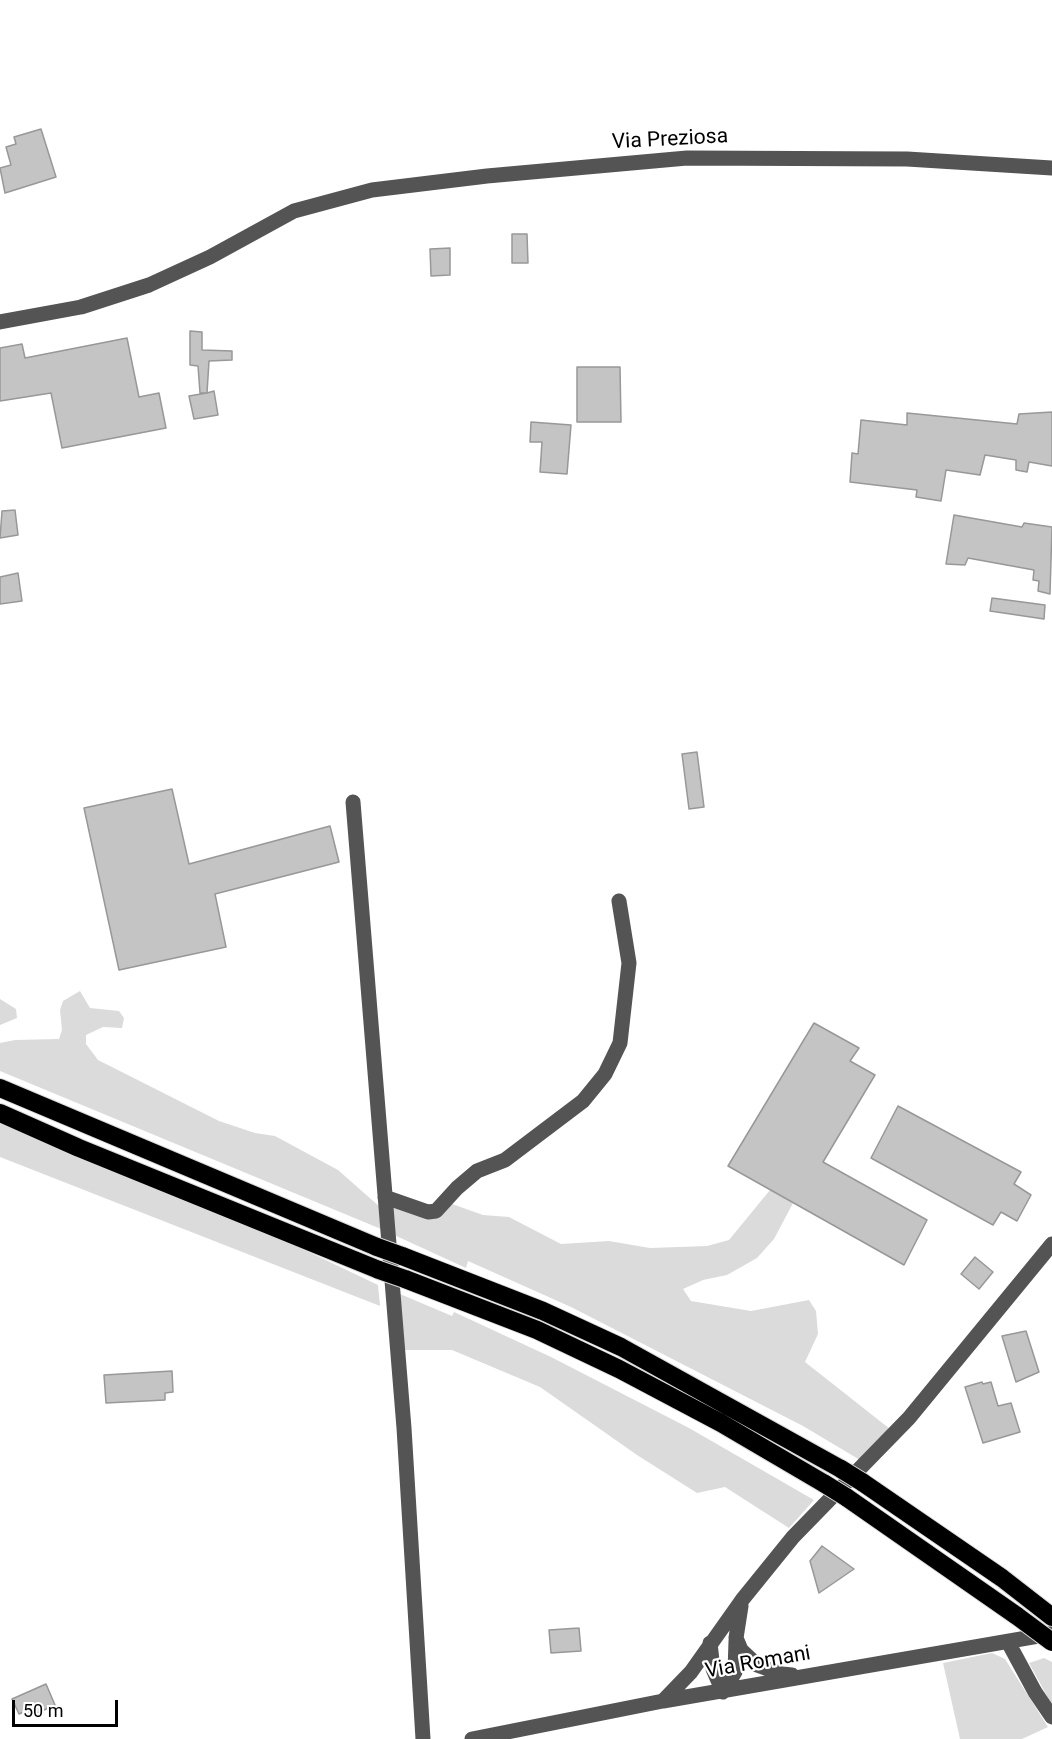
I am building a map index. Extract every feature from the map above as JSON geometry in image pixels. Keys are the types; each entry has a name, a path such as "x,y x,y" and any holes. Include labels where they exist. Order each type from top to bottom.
{"highway":[{"path":"0,1088 377,1247 543,1311 621,1347 862,1482 1052,1617"},
{"path":"0,1113 79,1148 378,1270 537,1330 619,1369 721,1422 846,1497 1052,1642"}],"street":[{"name":"Via Preziosa","path":"0,322 81,307 149,285 210,257 294,211 372,190 487,176 687,158 907,159 1052,168"},
{"path":"353,802 404,1428 423,1739"},
{"path":"385,1197 428,1212 436,1211 477,1171 505,1160 583,1101 605,1074 620,1042 629,963 620,901"},
{"path":"663,1701 691,1672 742,1600 793,1537 909,1418 1052,1244"},
{"path":"723,1692 735,1672 735,1638 742,1600"},
{"name":"Via Romani","path":"472,1739 498,1736 663,1701 1052,1634"},
{"path":"735,1638 741,1650 757,1665 782,1674 807,1675"},
{"path":"1008,1642 1035,1692 1052,1717"},
{"path":"710,1643 713,1669 723,1692"}],"shaded area":[{"path":"80,991 90,1008 119,1011 124,1018 122,1028 103,1027 86,1035 86,1044 98,1060 219,1121 255,1133 275,1136 338,1170 380,1207 381,1229 0,1071 0,1043 15,1040 59,1039 62,1030 60,1010 63,1001"},
{"path":"0,999 16,1009 17,1018 0,1025"},
{"path":"0,1123 271,1234 378,1285 380,1306 0,1157"},
{"path":"770,1190 793,1203 774,1239 757,1258 727,1275 703,1280 683,1289 691,1301 751,1311 809,1300 816,1311 818,1334 805,1362 890,1429 860,1460 803,1426 571,1307 468,1261 466,1268 392,1234 391,1203 418,1213 452,1204 483,1215 509,1217 561,1244 609,1241 650,1248 707,1246 729,1240"},
{"path":"400,1294 452,1316 454,1312 551,1357 689,1428 814,1500 789,1528 725,1487 697,1493 637,1455 540,1387 452,1350 403,1350"},
{"path":"992,1653 1005,1659 1048,1727 1022,1739 960,1739 943,1663"},
{"path":"1044,1658 1052,1662 1052,1705 1029,1663"}],"building":[{"path":"41,129 56,177 5,193 0,168 11,165 6,147 16,144 14,137"},
{"path":"512,234 527,234 528,263 512,263"},
{"path":"450,248 450,275 431,276 430,249"},
{"path":"190,331 202,332 202,350 232,351 232,360 209,361 207,393 200,393 198,366 190,365"},
{"path":"127,338 139,397 159,393 166,428 62,448 51,393 0,401 0,348 22,344 25,358"},
{"path":"577,367 620,367 621,422 577,422"},
{"path":"214,391 218,415 194,419 189,396"},
{"path":"1052,412 1052,466 1029,462 1027,472 1016,470 1016,460 985,455 980,475 946,470 941,501 916,497 917,490 850,482 852,453 858,454 861,420 907,425 907,413 1017,424 1019,414"},
{"path":"531,422 571,425 567,474 540,472 542,442 530,442"},
{"path":"15,510 18,535 0,538 2,511"},
{"path":"954,515 1022,527 1024,523 1052,527 1050,594 1038,591 1039,581 1033,580 1034,570 968,558 965,565 946,564"},
{"path":"18,573 22,601 0,604 0,577"},
{"path":"992,598 1045,605 1044,619 990,611"},
{"path":"697,752 704,807 689,809 682,754"},
{"path":"172,789 189,864 330,826 339,862 215,894 226,947 119,970 84,808"},
{"path":"814,1023 859,1048 850,1061 875,1075 823,1162 927,1220 904,1265 728,1166"},
{"path":"898,1106 1021,1172 1014,1184 1031,1195 1017,1221 1001,1212 993,1225 871,1158"},
{"path":"975,1257 993,1272 979,1289 961,1274"},
{"path":"1026,1331 1039,1372 1016,1382 1002,1336"},
{"path":"172,1371 173,1392 165,1393 165,1400 106,1403 104,1375"},
{"path":"982,1382 983,1384 991,1382 998,1406 1011,1403 1020,1432 983,1443 965,1387"},
{"path":"822,1546 854,1569 819,1593 810,1561"},
{"path":"579,1628 581,1651 551,1653 549,1630"},
{"path":"46,1684 55,1705 31,1716 28,1710 19,1714 12,1699"}]}
